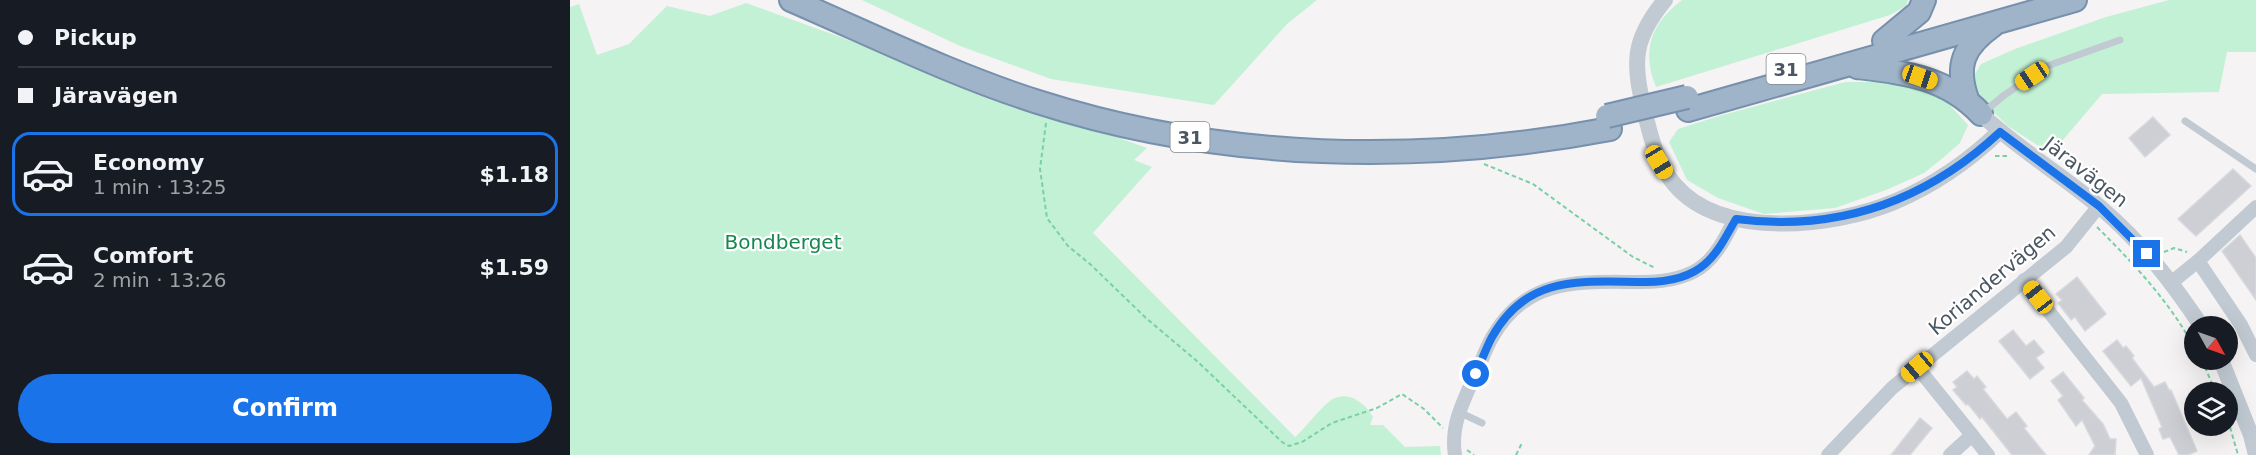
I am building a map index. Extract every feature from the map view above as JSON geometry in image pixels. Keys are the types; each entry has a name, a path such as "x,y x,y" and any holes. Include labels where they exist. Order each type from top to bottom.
{"highway":[{"name":"31","path":"791,0 952,70 1014,94 1116,123 1165,133 1288,150 1361,153 1490,148 1541,142 1846,65 2075,0"},
{"name":"31","path":"823,0 966,62 1050,93 1113,110 1225,130 1285,137 1348,140 1447,139 1609,123"},
{"path":"1884,41 1919,12 1924,0"},
{"name":"31","path":"1687,104 1884,41 2029,0"},
{"path":"1974,106 1961,77 1964,58 1976,40 1996,23"},
{"path":"1846,65 1920,77 1944,86 1974,106"}],"street":[{"path":"1665,0 1651,17 1643,32 1636,60 1637,78 1654,150 1667,175 1688,196 1701,205 1736,219 1768,223 1830,219 1894,202 1942,175 1982,148 2000,132"},
{"name":"Järavägen","path":"1974,106 2000,132 2094,212 2121,227 2172,282 2195,316"},
{"path":"2172,282 2256,207"},
{"name":"Koriandervägen","path":"1828,455 1892,388 2066,247 2094,212"},
{"path":"1455,455 1452,440 1459,412 1493,336 1507,316 1520,303 1552,286 1572,282 1655,282 1675,279 1692,273 1714,255 1736,219"},
{"path":"2198,261 2241,325 2256,356"},
{"path":"2024,280 2121,403 2147,455"},
{"path":"1917,367 1988,455"},
{"path":"2225,370 2251,435 2256,455"},
{"path":"1950,455 1972,435"}],"lane":[{"path":"1974,106 2003,96 2047,66 2120,40"},
{"path":"2186,121 2256,169"},
{"path":"1459,412 1482,423"}],"path":[{"path":"1047,122 1040,169 1047,218 1068,246 1198,362 1282,442 1289,446 1302,442 1332,423 1377,408 1402,393 1424,409 1452,440"},
{"path":"1991,158 1997,155 2012,158"},
{"path":"2094,212 2160,294 2184,331"},
{"path":"2233,436 2238,455"},
{"path":"1516,455 1522,443"}],"green space":[{"path":"862,0 1317,0 1287,24 1214,105 1051,79 960,46"},
{"path":"1682,0 1908,0 1906,6 1890,15 1656,87 1649,61 1652,39 1656,28 1671,9"},
{"path":"2169,0 2256,0 2256,52 2227,52 2219,92 2102,94 2051,154 2008,126 1977,96 1973,77 1981,64 2015,49 2106,17"},
{"name":"Bondberget","path":"746,3 1147,148 1134,160 1152,167 1093,233 1295,437 1329,402 1345,396 1351,397 1366,407 1373,417 1370,425 1383,425 1405,447 1440,446 1441,455 570,455 570,7 579,4 597,55 629,44 667,6 710,16"},
{"path":"1845,82 1897,82 1945,100 1968,125 1960,143 1924,173 1886,190 1835,208 1764,214 1718,198 1687,180 1669,142 1678,129"}],"building":[{"path":"2153,117 2170,135 2145,157 2129,138"},
{"path":"2233,169 2251,186 2196,236 2178,219"},
{"path":"2240,235 2256,258 2256,300 2222,251"},
{"path":"2077,277 2106,314 2085,331 2075,317 2071,320 2058,303 2062,300 2056,294"},
{"path":"2013,330 2026,346 2034,340 2044,352 2036,358 2044,368 2030,379 1999,341"},
{"path":"2117,340 2134,356 2132,358 2154,387 2165,382 2171,390 2184,420 2184,436 2191,436 2197,451 2188,455 2179,455 2170,437 2163,439 2159,429 2162,427 2141,378 2131,386 2103,351"},
{"path":"1967,371 1974,379 1977,376 1986,387 1983,389 2007,419 2016,412 2027,426 2024,428 2046,455 2012,455 1982,417 1980,419 1953,390 1957,387 1953,382"},
{"path":"2063,372 2084,398 2082,400 2103,424 2110,439 2116,439 2115,455 2089,455 2095,446 2082,420 2076,426 2058,400 2063,396 2051,381"},
{"path":"1920,418 1932,428 1910,455 1891,455"}],"route":[{"path":"1476,374 1493,336 1507,316 1535,293 1552,286 1572,282 1655,282 1675,279 1692,273 1704,265 1721,245 1736,219 1768,223 1830,219 1894,202 1942,175 1982,148 2000,132 2099,206 2147,254"}]}
